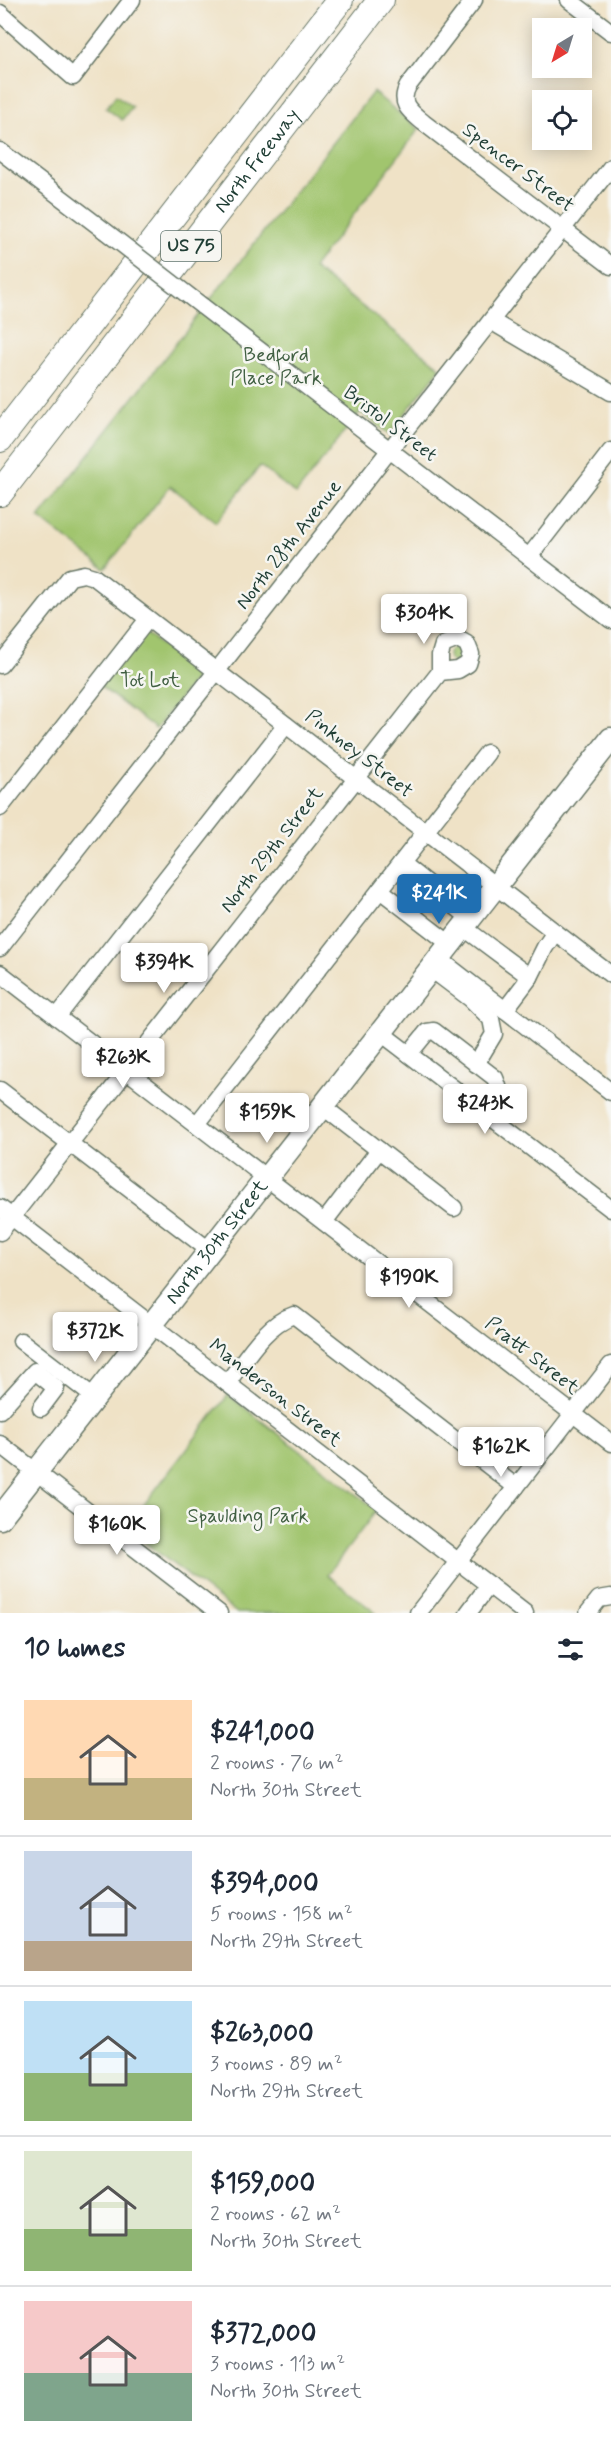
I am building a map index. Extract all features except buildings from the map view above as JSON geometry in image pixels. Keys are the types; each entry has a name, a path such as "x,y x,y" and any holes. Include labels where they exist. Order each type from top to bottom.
{"highway":[{"name":"North Freeway","path":"0,440 340,0"},
{"name":"North Freeway","path":"0,493 381,0"}],"main road":[{"name":"North 30th Street","path":"0,1518 611,740"}],"street":[{"path":"0,13 73,77 132,0"},
{"name":"Spencer Street","path":"474,0 410,82 404,100 406,106 413,114 611,266"},
{"path":"569,0 611,32"},
{"name":"Bristol Street","path":"0,151 611,620"},
{"name":"North 28th Avenue","path":"0,948 611,167"},
{"path":"491,321 611,392"},
{"path":"529,557 611,451"},
{"name":"Pinkney Street","path":"0,665 66,581 77,574 94,577 611,975"},
{"path":"0,808 148,619"},
{"name":"North 29th Street","path":"0,1232 6,1213 69,1143 440,672"},
{"path":"57,1017 286,725"},
{"path":"197,1124 488,753"},
{"path":"401,863 450,943 505,1010 611,1092"},
{"path":"380,890 450,943 530,977"},
{"path":"505,1010 530,977 544,947 555,932"},
{"path":"450,943 471,999 491,1019 494,1034 477,1064"},
{"name":"Pratt Street","path":"0,973 611,1443"},
{"path":"409,1054 427,1032 434,1031 477,1064 495,1078 498,1086 480,1109"},
{"path":"380,1032 611,1209"},
{"path":"0,1090 209,1250"},
{"path":"322,1106 454,1208"},
{"path":"324,1222 379,1150"},
{"name":"Manderson Street","path":"6,1213 525,1612"},
{"path":"227,1383 262,1337 284,1318 294,1315 516,1487"},
{"path":"21,1341 94,1397"},
{"path":"418,1613 611,1365"},
{"path":"0,1410 35,1371 56,1388 41,1408"},
{"path":"0,1444 219,1613"},
{"path":"468,1613 489,1585"},
{"path":"588,1613 599,1599 611,1597"}],"green space":[{"name":"Bedford Place Park","path":"373,92 419,129 313,268 441,368 389,434 360,412 296,494 260,466 216,522 170,486 105,569 39,518"},
{"path":"116,95 132,107 122,120 106,108"},
{"name":"Tot Lot","path":"143,631 199,674 156,729 100,686"},
{"path":"452,648 458,648 462,655 458,662 452,662 448,658 448,652"},
{"name":"Spaulding Park","path":"228,1395 377,1510 327,1575 376,1613 237,1613 126,1528"}]}
